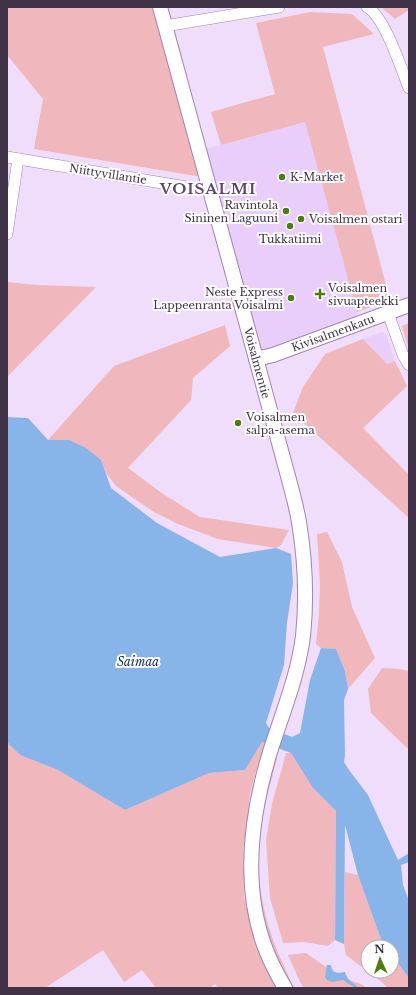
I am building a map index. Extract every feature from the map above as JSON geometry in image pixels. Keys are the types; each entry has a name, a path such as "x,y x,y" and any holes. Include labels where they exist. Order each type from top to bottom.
{"street":[{"name":"Voisalmentie","path":"160,7 299,521 305,579 303,636 294,678 270,751 255,809 252,832 252,885 258,925 266,949 284,988"},
{"path":"165,26 279,7"},
{"path":"367,7 379,19 409,88"},
{"path":"7,234 12,158"},
{"name":"Niittyvillantie","path":"12,158 192,188 208,188"},
{"name":"Kivisalmenkatu","path":"256,359 273,356 409,305"},
{"path":"388,313 403,355 409,366"}],"shaded area":[{"path":"7,7 154,7 202,177 34,149 43,99 7,55"},
{"path":"381,7 409,7 409,10 395,19"},
{"path":"310,12 352,14 374,34 323,47 390,300 357,312 305,122 221,145 211,112 275,94 256,23"},
{"name":"Voisalmen ostari","path":"305,122 360,324 256,359 199,151"},
{"path":"7,282 37,285 96,287 7,377"},
{"path":"409,323 409,350 402,326"},
{"path":"225,325 230,346 193,378 191,400 128,468 163,494 200,517 289,530 281,545 276,548 218,539 178,524 154,512 116,486 106,473 101,460 48,440 114,366"},
{"path":"382,332 386,334 395,361 387,364 363,339"},
{"path":"363,339 387,364 395,361 407,386 363,428 409,475 409,518 293,413 303,387 325,354"},
{"path":"327,532 342,562 352,607 375,658 348,689 345,671 336,649 321,648 316,644 320,584 317,534"},
{"path":"382,668 409,671 409,750 371,713 368,689"},
{"path":"7,742 20,755 58,770 125,810 209,773 245,770 262,742 268,744 256,771 250,794 243,851 244,897 256,940 280,988 218,988 215,984 210,988 156,988 142,970 124,982 103,950 45,988 7,988"},
{"path":"286,753 291,753 313,788 336,811 335,940 328,946 304,942 283,943 270,898 266,840 272,804"},
{"path":"274,757 277,758 261,823 258,860 259,878 265,914 270,932 287,974 295,988 291,988 267,937 259,903 256,876 256,836"},
{"path":"345,872 358,875 381,939 360,939 360,966 346,955 344,944"},
{"path":"306,953 326,967 327,965 330,965 339,975 363,985 365,988 304,988 288,955"},
{"path":"400,966 409,978 409,988 388,988 378,979 400,979"}],"water":[{"name":"Saimaa","path":"7,417 28,418 48,440 69,440 86,448 101,460 111,488 157,523 220,557 276,548 291,554 293,583 287,623 284,665 266,723 269,728 292,737 300,733 310,680 321,648 336,649 345,671 348,689 344,700 344,762 368,795 398,860 409,853 409,862 401,865 403,885 409,901 409,978 400,966 400,939 381,939 358,875 345,825 344,944 335,940 336,811 313,788 291,753 262,742 245,770 209,773 125,810 58,770 20,755 7,742"},
{"path":"327,965 331,965 332,970 335,972 345,972 349,980 358,988 355,988 343,980 332,982 327,980 325,977"}],"place":[{"name":"K-Market","path":"282,177"},
{"name":"Ravintola Sininen Laguuni","path":"286,211"},
{"name":"Voisalmen ostari","path":"301,219"},
{"name":"Tukkatiimi","path":"290,226"},
{"name":"Voisalmen sivuapteekki","path":"320,294"},
{"name":"Neste Express Lappeenranta Voisalmi","path":"291,298"},
{"name":"Voisalmen salpa-asema","path":"238,423"}],"district":[{"name":"VOISALMI","path":"208,188"}]}
